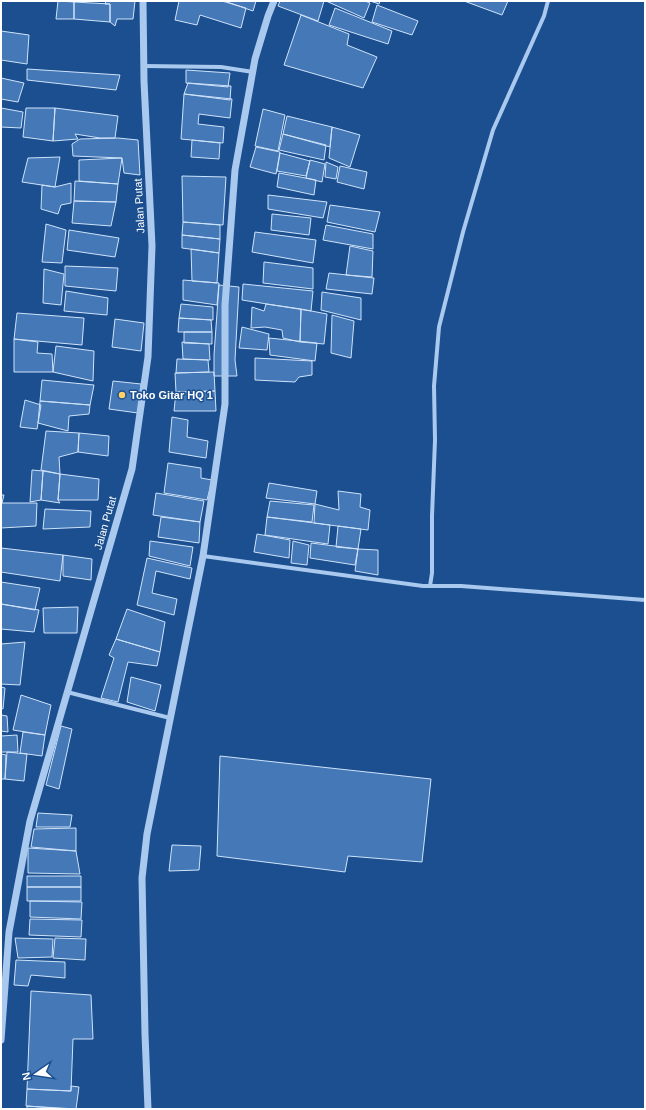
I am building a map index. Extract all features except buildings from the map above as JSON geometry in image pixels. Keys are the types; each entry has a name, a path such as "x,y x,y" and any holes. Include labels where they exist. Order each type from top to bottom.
{"street":[{"name":"Jalan Putat","path":"1,1040 9,932 30,821 70,693 132,469 148,357 152,246 144,66 143,1"},
{"path":"148,1109 142,878 147,834 203,556 225,404 224,305 235,170 255,59 274,1"},
{"path":"431,584 435,440 434,386 439,327 463,232 493,130 544,16 548,1"},
{"path":"144,66 221,67 253,72"},
{"path":"203,556 431,584 645,600"},
{"path":"70,693 170,718"}],"place":[{"name":"Toko Gitar HQ 1","path":"122,395"}]}
